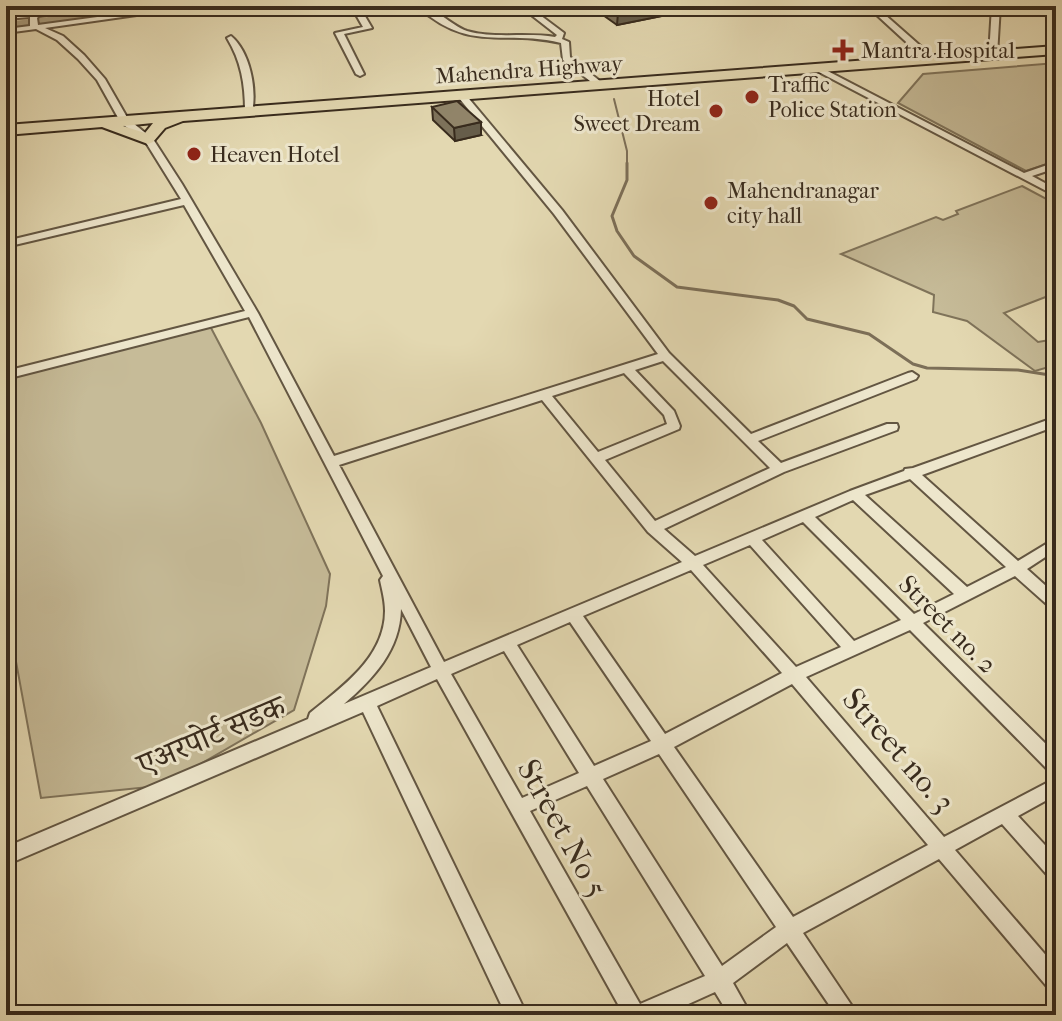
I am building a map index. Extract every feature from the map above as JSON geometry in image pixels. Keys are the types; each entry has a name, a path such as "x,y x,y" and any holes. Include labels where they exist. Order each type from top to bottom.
{"highway":[{"name":"Mahendra Highway","path":"6,130 1056,50"},
{"path":"89,123 123,129 148,139 160,125 188,116"}],"street":[{"path":"35,21 45,6"},
{"path":"6,31 35,21 108,6"},
{"path":"6,17 35,21 196,6"},
{"path":"355,6 368,28 339,33 360,74"},
{"path":"421,6 445,23 474,35 565,42 566,58 602,86"},
{"path":"557,40 561,35 534,14 568,6"},
{"path":"784,7 791,6"},
{"path":"871,6 931,60"},
{"path":"993,55 996,6"},
{"path":"35,21 81,57 101,79 124,121 148,139"},
{"path":"231,38 241,53 250,81 249,111"},
{"path":"818,68 1056,193"},
{"path":"462,96 558,212 665,356 779,469"},
{"name":"Street No 5","path":"148,139 252,313 440,669 638,1015"},
{"path":"1024,176 1056,165"},
{"path":"6,244 187,201"},
{"path":"6,375 252,313"},
{"path":"332,462 665,356"},
{"path":"596,458 674,426 670,414 626,368"},
{"path":"750,439 912,376"},
{"name":"Street no. 3","path":"543,393 653,528 692,562 794,675 944,847 1056,982"},
{"name":"एअरपोर्ट सडक","path":"6,856 751,537 910,472 1056,421"},
{"path":"653,528 779,469 892,427"},
{"path":"910,472 1056,604"},
{"path":"855,494 965,595"},
{"name":"Street no. 2","path":"805,515 1056,766"},
{"path":"751,537 852,649"},
{"path":"518,808 661,745 794,675 912,622 1016,569 1056,543"},
{"path":"304,728 369,671 380,654 393,613 384,564"},
{"path":"574,615 848,1015"},
{"path":"507,642 741,1015"},
{"path":"366,701 517,1015"},
{"path":"638,1015 720,980 789,930 1056,786"},
{"path":"1005,814 1056,871"}],"shaded area":[{"path":"1056,63 1056,161 1026,171 898,103 923,74"},
{"path":"1022,186 1056,204 1056,293 1004,313 1038,342 1056,339 1056,365 1035,371 967,321 933,312 934,295 841,254 936,217 943,220 958,214 956,211"},
{"path":"210,326 261,423 330,574 326,606 294,710 178,777 149,787 41,798 6,607 6,379"}],"building":[{"path":"607,6 655,6 618,13"},
{"path":"457,101 481,122 454,128 432,107"}],"waterway":[{"path":"6,25 163,6"},
{"path":"614,99 627,151 627,180 612,216 617,231 634,256 677,287 778,300 794,306 807,319 869,334 913,364 927,368 1018,370 1056,376"}],"place":[{"name":"Mantra Hospital","path":"843,50"},
{"name":"Traffic Police Station","path":"752,97"},
{"name":"Hotel Sweet Dream","path":"716,111"},
{"name":"Heaven Hotel","path":"194,154"},
{"name":"Mahendranagar city hall","path":"711,203"}]}
